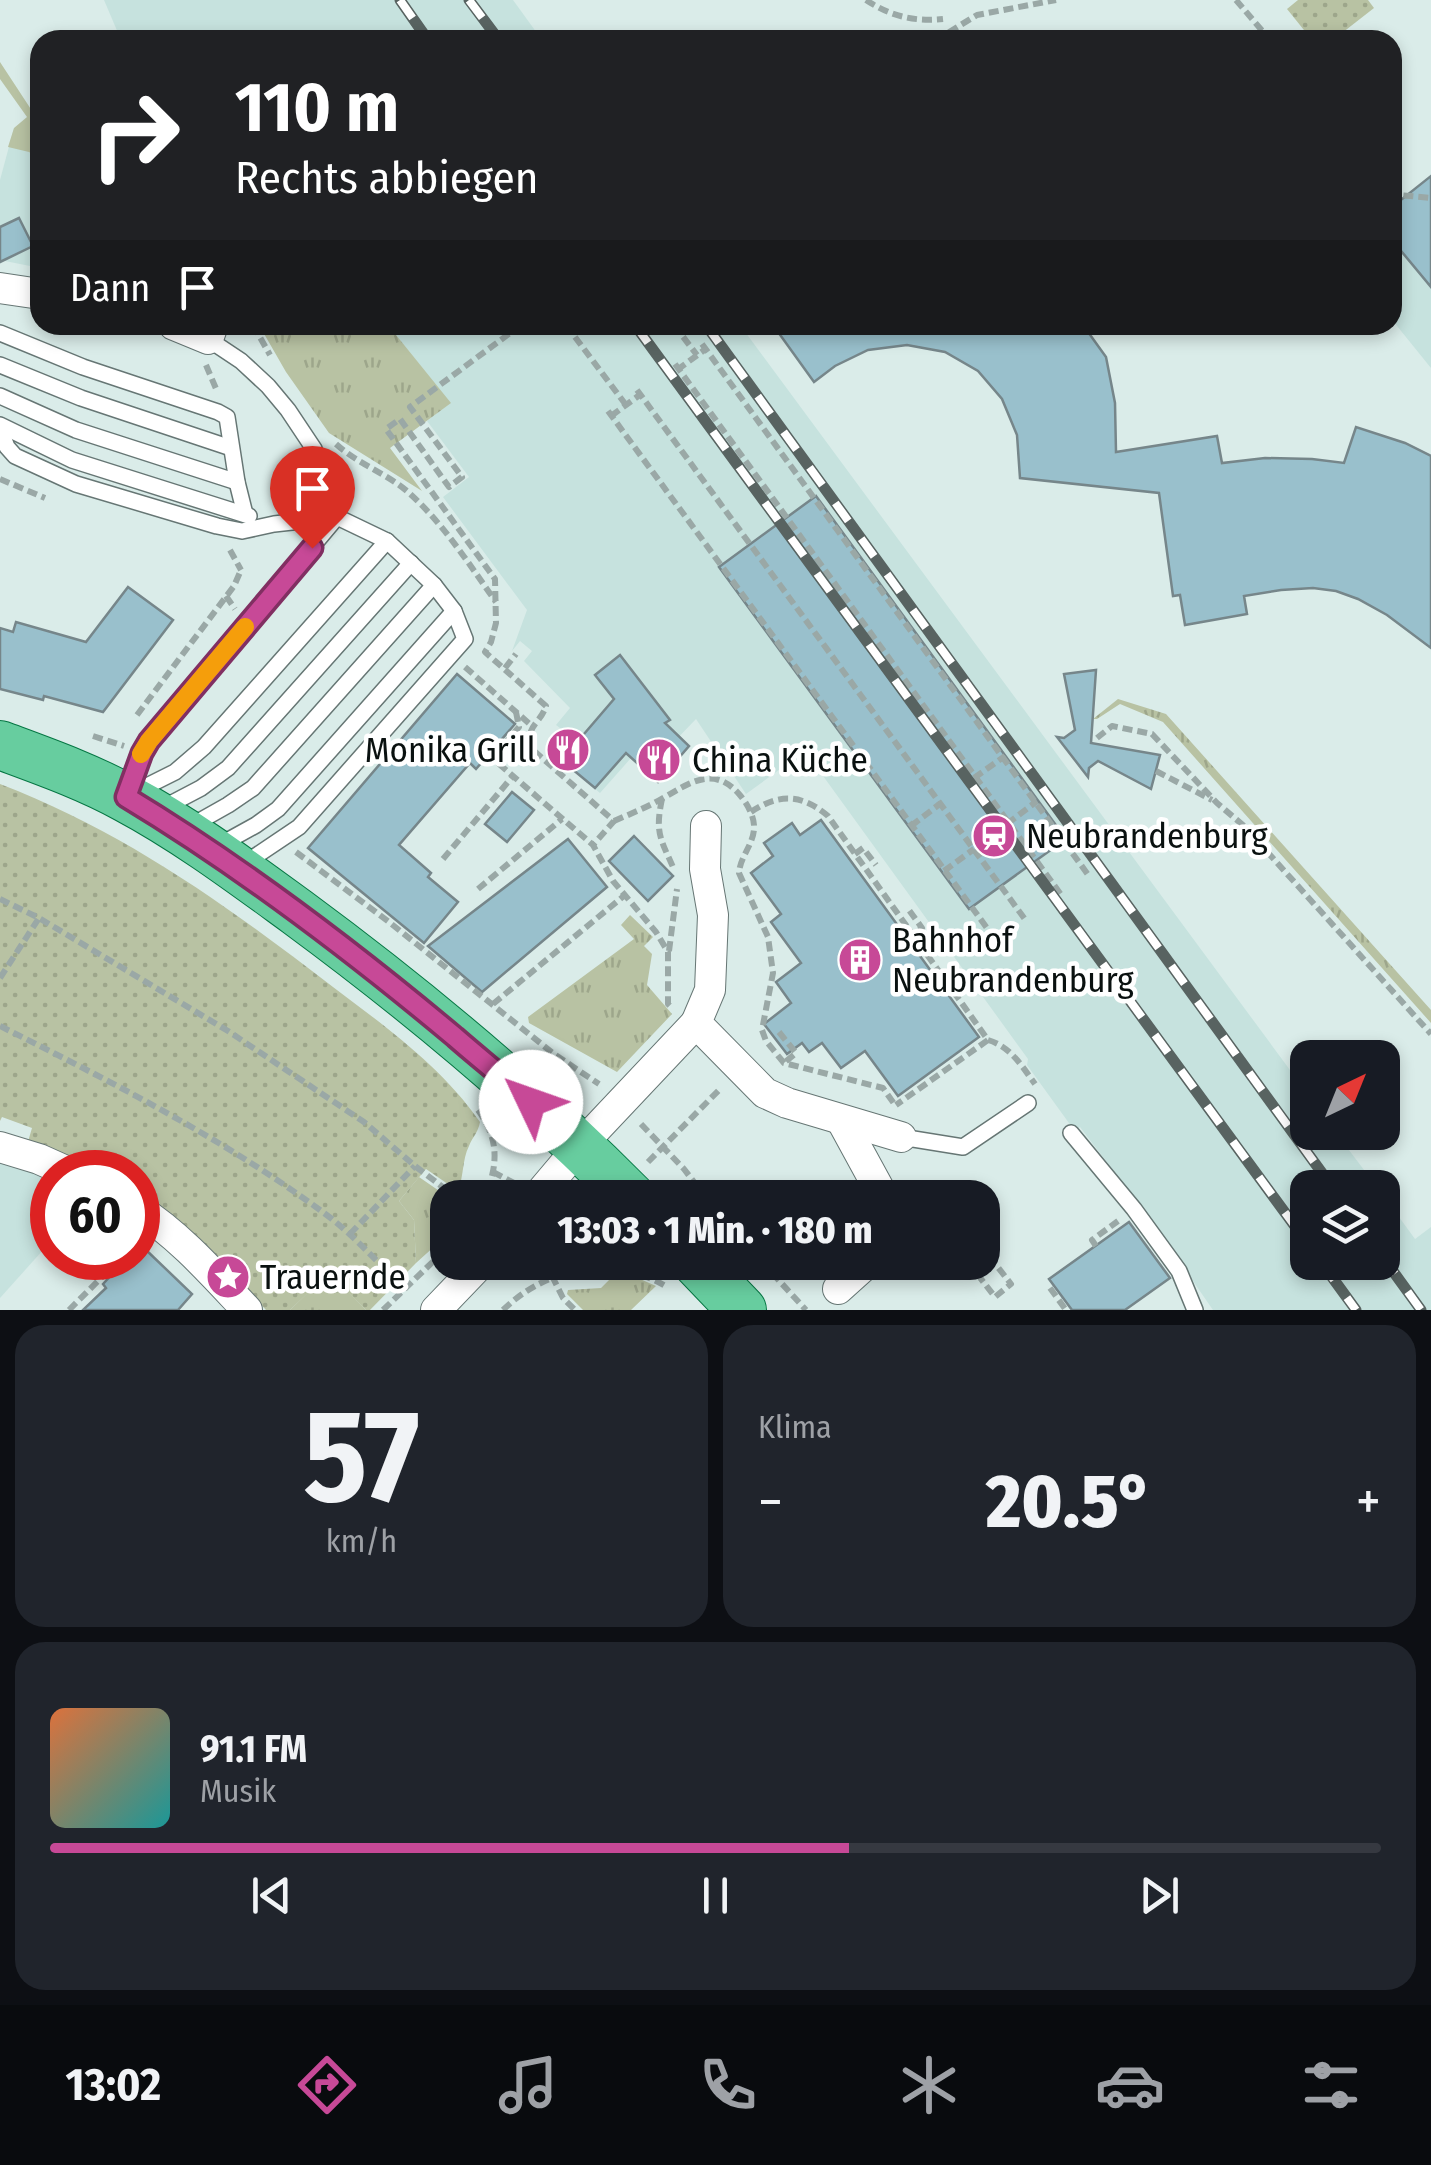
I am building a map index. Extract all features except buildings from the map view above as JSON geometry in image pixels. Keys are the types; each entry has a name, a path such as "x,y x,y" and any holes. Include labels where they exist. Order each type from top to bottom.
{"main road":[{"path":"0,745 78,774 181,832 402,992 507,1080 613,1180"},
{"path":"701,1280 742,1310"}],"street":[{"path":"551,1180 696,1023 710,990 713,915 706,869 706,826"},
{"path":"696,1023 764,1092 787,1103 901,1137"},
{"path":"842,1121 874,1180"},
{"path":"0,1147 30,1155"},
{"path":"160,1226 247,1310"},
{"path":"436,1310 466,1280"},
{"path":"838,1290 849,1280"}],"lane":[{"path":"0,334 227,417 245,514"},
{"path":"213,335 288,410 314,449 337,517"},
{"path":"0,365 81,398 231,448"},
{"path":"0,396 76,430 237,482"},
{"path":"0,427 72,460 245,514 268,526"},
{"path":"0,427 15,456 76,484 217,526 242,531 337,517 387,541 434,584 454,611 465,639 299,827 181,832"},
{"path":"181,832 142,753 337,517"},
{"path":"181,832 175,772 204,747 387,541"},
{"path":"181,832 201,788 228,768 411,563"},
{"path":"181,832 253,788 434,584"},
{"path":"181,832 256,824 278,809 454,611"},
{"path":"901,1137 963,1147 1028,1103"},
{"path":"1071,1133 1179,1271 1195,1310"}],"path":[{"path":"866,0 903,18 948,18 954,28"},
{"path":"951,30 976,15 1056,0"},
{"path":"1236,0 1262,30"},
{"path":"1402,198 1431,198"},
{"path":"259,335 272,358"},
{"path":"507,335 410,406 462,477 449,487 400,420 386,429 496,579 492,642 486,652 465,667 532,726"},
{"path":"573,335 626,406"},
{"path":"682,335 697,355"},
{"path":"1062,896 677,367 705,347 1089,876"},
{"path":"998,943 609,415 640,393 1027,922"},
{"path":"326,435 410,494 444,531 497,604"},
{"path":"127,728 234,586 241,570"},
{"path":"486,652 546,706 532,726 529,739 533,750 614,821"},
{"path":"504,668 516,654"},
{"path":"516,712 519,727 497,755 499,764 593,845 613,881 668,952"},
{"path":"1097,738 1112,726 1152,734 1244,826 1431,1034"},
{"path":"975,778 1004,757"},
{"path":"1156,771 1217,803"},
{"path":"443,859 513,776"},
{"path":"593,845 614,821 699,778 720,780 736,790 751,812 754,830 739,873 768,937 772,972 762,1030 796,1053 784,1063"},
{"path":"751,812 768,800 784,798 814,804 828,816 887,892 910,937 988,1040 1013,1054 1023,1068"},
{"path":"662,799 658,835 677,878 668,952 668,1004"},
{"path":"1009,823 1037,802"},
{"path":"910,826 941,804"},
{"path":"478,889 562,819"},
{"path":"855,854 864,848 876,865"},
{"path":"943,871 974,849"},
{"path":"492,1004 624,895"},
{"path":"0,898 228,1031 364,1122 433,1180"},
{"path":"910,910 922,928 910,937"},
{"path":"0,978 40,918"},
{"path":"0,1026 111,1082 271,1175 350,1234 404,1288"},
{"path":"773,1036 784,1063"},
{"path":"663,1147 773,1036"},
{"path":"784,1063 884,1088 895,1105 988,1040"},
{"path":"620,1104 691,1180"},
{"path":"476,1108 494,1138 490,1180"},
{"path":"350,1234 415,1166"},
{"path":"1096,1246 1092,1240 1134,1210"},
{"path":"384,1310 430,1264"},
{"path":"982,1280 995,1296 1011,1284 1000,1270"},
{"path":"69,1310 98,1280"},
{"path":"503,1310 545,1280"},
{"path":"554,1280 563,1298 576,1310"},
{"path":"778,1280 806,1310"},
{"path":"1050,1288 1066,1310"}],"shaded area":[{"path":"104,0 513,0 535,30 117,30"},
{"path":"14,128 30,132 30,266 0,260 0,180"},
{"path":"1402,212 1431,248 1431,368 1402,332"},
{"path":"396,335 747,335 1290,1070 1290,1150 1349,1150 1364,1170 1290,1170 1290,1280 1400,1280 1400,1218 1415,1239 1431,1227 1431,1310 1213,1310 1080,1127 1074,1130 1027,1065 1028,1059 805,751 746,794 696,719 670,746 680,757 658,782 631,758 600,793 548,749 564,731 556,725 570,708 524,661 532,651 520,641 512,651 527,610 443,497 469,477 427,421 450,403"},
{"path":"0,1156 30,1168 30,1265 0,1298"}],"green space":[{"path":"1298,0 1368,0 1374,8 1346,30 1304,30 1287,9"},
{"path":"0,62 30,108 30,153 8,147 14,128 27,117 0,79"},
{"path":"265,335 396,335 451,403 390,448 422,491 329,433"},
{"path":"1118,699 1166,714 1431,1010 1431,1023 1163,722 1120,704 1093,719"},
{"path":"0,784 91,825 214,900 412,1049 448,1083 480,1122 467,1151 460,1180 442,1180 426,1169 399,1201 414,1220 416,1263 370,1310 329,1273 290,1310 266,1310 225,1266 160,1214 160,1150 45,1150 27,1145 32,1128 2,1117 0,1121"},
{"path":"630,915 653,937 644,946 652,954 647,985 672,1014 617,1072 529,1023 528,1017 634,939 621,925"},
{"path":"419,1177 430,1185 430,1250 416,1263 414,1220 399,1201"},
{"path":"329,1272 366,1310 290,1310"},
{"path":"609,1280 642,1280 656,1286 631,1310 583,1310 567,1294 568,1290 601,1288"}],"railway":[{"path":"400,0 421,30"},
{"path":"469,0 492,30"},
{"path":"642,335 1290,1219"},
{"path":"713,335 1320,1170"},
{"path":"1334,1280 1356,1310"},
{"path":"1399,1280 1421,1310"}],"slow traffic":[{"path":"141,754 245,627"}],"place":[{"name":"Monika Grill","path":"568,750"},
{"name":"China Küche","path":"659,760"},
{"name":"Neubrandenburg","path":"994,836"},
{"name":"Bahnhof Neubrandenburg","path":"860,960"},
{"name":"Trauernde","path":"228,1277"}],"route":[{"path":"312,548 149,741 126,797 210,850 335,940 531,1102"}]}
